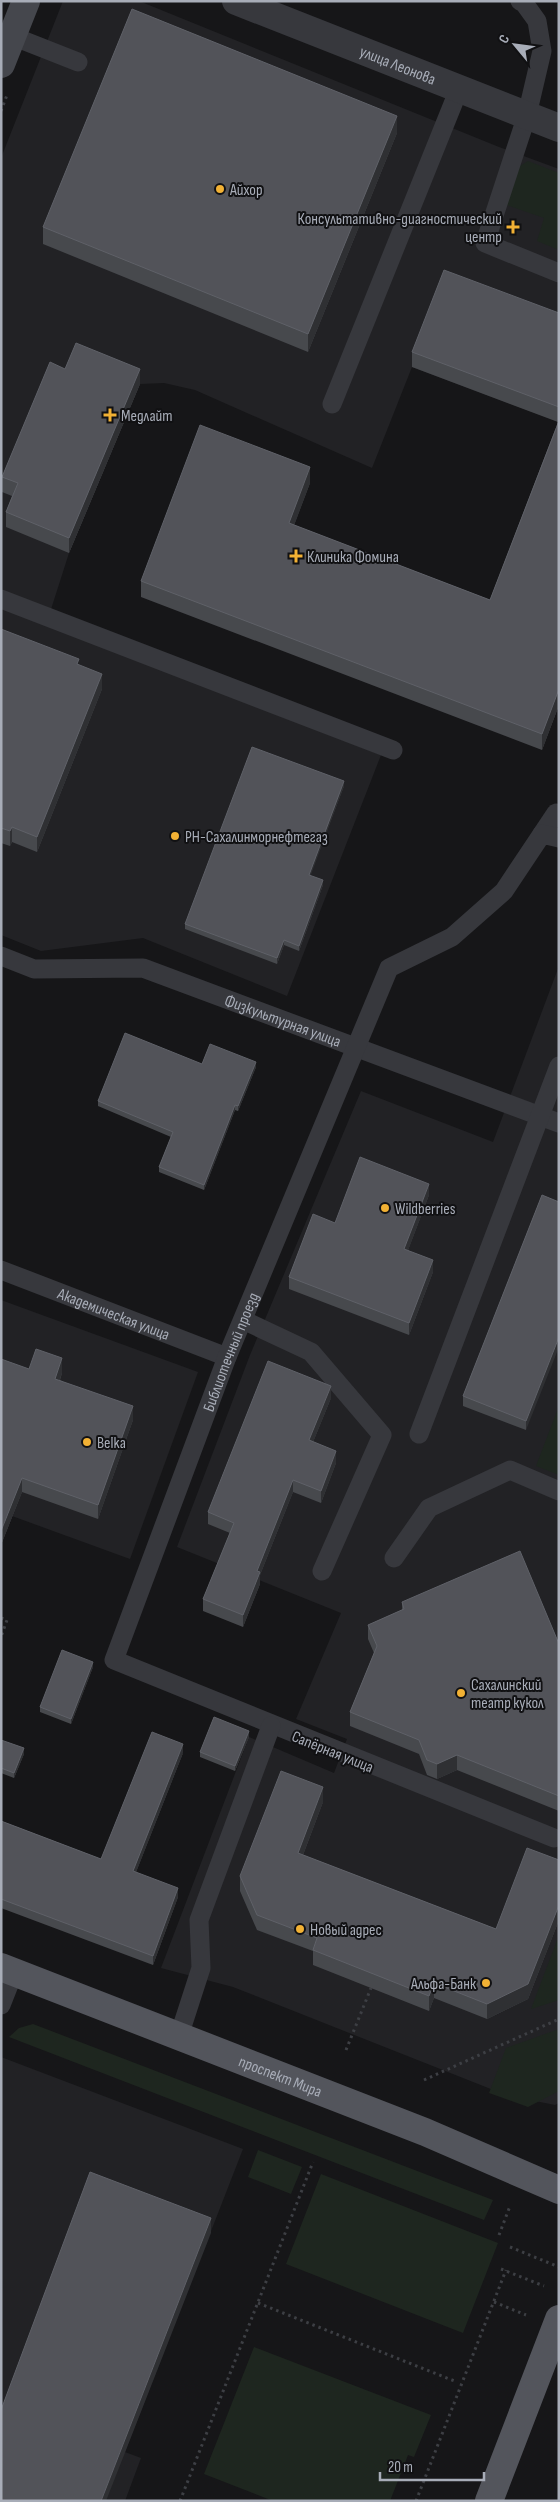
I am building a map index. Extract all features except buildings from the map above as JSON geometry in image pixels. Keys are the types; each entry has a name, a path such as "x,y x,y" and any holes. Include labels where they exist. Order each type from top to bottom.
{"main road":[{"name":"проспект Мира","path":"7,1970 425,2132 559,2190"},
{"path":"489,2501 559,2320"}],"street":[{"path":"1,64 26,1"},
{"name":"улица Леонова","path":"236,1 559,128"}],"lane":[{"path":"520,1 524,3 538,21 542,51 527,115 485,243 559,273"},
{"path":"12,36 78,62"},
{"path":"332,404 459,89"},
{"path":"1,599 393,750"},
{"name":"Библиотечный проезд","path":"114,1660 227,1357 389,968 452,937 504,891 551,836 556,813"},
{"name":"Физкультурная улица","path":"1,956 34,970 143,968 559,1123"},
{"path":"419,1434 559,1066"},
{"name":"Академическая улица","path":"1,1270 227,1357"},
{"path":"242,1320 311,1352 382,1436 322,1570"},
{"path":"394,1558 429,1508 510,1470 559,1491"},
{"name":"Сапёрная улица","path":"114,1660 271,1726 554,1838"},
{"path":"179,2036 201,1968 199,1920 271,1726"},
{"path":"1,2005 7,1970"}],"path":[{"path":"1,1618 7,1620 1,1636"},
{"path":"346,2050 371,1988"},
{"path":"424,2080 559,2019"},
{"path":"185,2501 181,2500 313,2162"},
{"path":"499,2235 510,2206"},
{"path":"510,2247 559,2267"},
{"path":"501,2269 544,2286"},
{"path":"416,2501 506,2270"},
{"path":"258,2304 457,2382"}],"shaded area":[{"path":"63,1 139,1 499,147 559,169 559,422 412,367 372,468 195,390 164,383 140,384 69,553 46,625 381,755 287,996 143,938 41,951 1,935 1,158"},
{"path":"528,161 559,173 559,250 537,241 544,218 504,204 520,166"},
{"path":"559,966 559,2103 555,2105 506,2095 233,1987 161,1968 249,1737 334,1773 347,1739 296,1719 341,1613 177,1547 250,1355 361,1091 493,1142"},
{"name":"Belka","path":"1,1300 198,1372 130,1559 1,1512"},
{"path":"559,1406 559,1475 536,1466"},
{"path":"559,1935 559,2000 531,2009"},
{"path":"33,2024 493,2200 484,2220 9,2037 19,2028"},
{"path":"559,2029 559,2091 528,2107 489,2093 506,2048"},
{"path":"1,2057 243,2149 125,2452 141,2458 125,2501 1,2501"},
{"path":"258,2150 302,2167 291,2194 248,2177"},
{"path":"321,2174 498,2243 463,2333 286,2264"},
{"path":"254,2347 431,2415 414,2457 408,2455 390,2501 273,2501 204,2474"}],"place":[{"name":"Айхор","path":"220,189"},
{"name":"Консультативно-диагностический центр","path":"513,227"},
{"name":"Медлайт","path":"110,415"},
{"name":"Клиника Фомина","path":"296,556"},
{"name":"РН-Сахалинморнефтегаз","path":"175,836"},
{"name":"Wildberries","path":"385,1208"},
{"name":"Belka","path":"87,1442"},
{"name":"Сахалинский театр кукол","path":"461,1693"},
{"name":"Новый адрес","path":"300,1929"},
{"name":"Альфа-Банк","path":"486,1983"}]}
